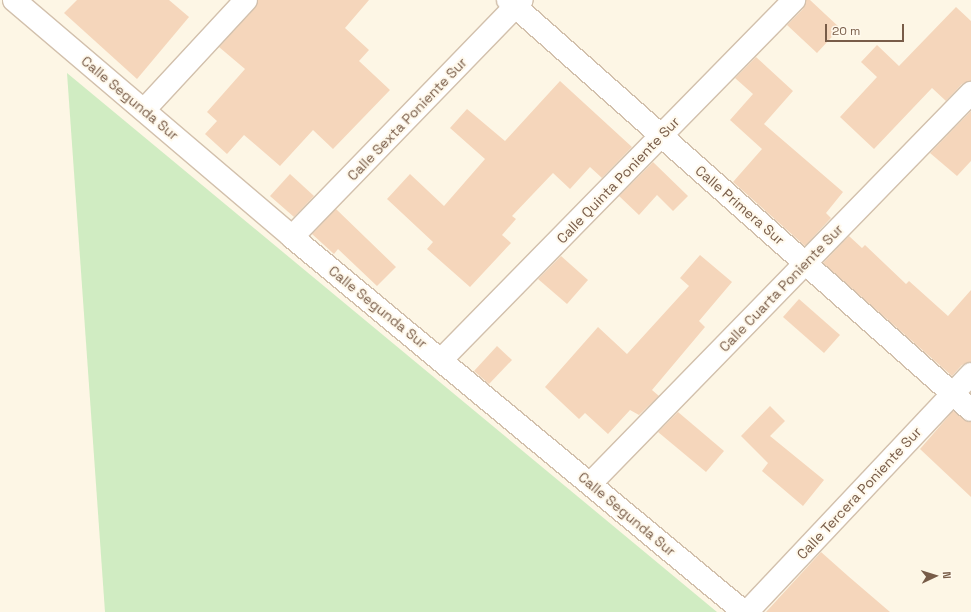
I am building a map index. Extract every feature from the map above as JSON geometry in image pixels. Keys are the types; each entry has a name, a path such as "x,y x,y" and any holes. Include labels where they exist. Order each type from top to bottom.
{"street":[{"name":"Calle Segunda Sur","path":"14,0 292,237 442,359 745,612"},
{"path":"144,110 246,0"},
{"name":"Calle Quinta Poniente Sur","path":"442,359 794,0"},
{"name":"Calle Primera Sur","path":"515,2 661,136 971,410"},
{"name":"Calle Sexta Poniente Sur","path":"292,237 515,2"},
{"name":"Calle Cuarta Poniente Sur","path":"591,483 971,93"},
{"name":"Calle Tercera Poniente Sur","path":"745,612 971,374"}],"green space":[{"path":"67,73 717,612 105,612"}],"building":[{"path":"77,0 169,0 189,17 137,79 64,13"},
{"path":"258,0 369,0 345,28 369,50 359,61 390,90 333,149 313,130 280,166 244,135 227,154 205,134 217,121 207,112 245,69 219,47 255,8"},
{"path":"806,0 810,0 840,28 817,53 787,25 803,9"},
{"path":"956,7 971,21 971,81 962,84 946,101 932,88 874,149 840,117 877,77 861,62 877,45 899,66"},
{"path":"756,57 793,91 764,124 843,192 826,213 831,218 805,246 733,182 762,149 730,120 753,94 735,78"},
{"path":"560,81 632,147 602,178 590,167 570,189 553,173 512,216 516,219 502,235 511,243 470,287 427,249 433,242 387,199 410,174 444,206 485,159 450,128 467,109 505,141"},
{"path":"971,111 971,161 957,176 930,153"},
{"path":"653,162 688,196 673,211 657,195 639,215 619,196"},
{"path":"290,174 314,196 294,217 270,196"},
{"path":"336,209 396,267 377,286 338,249 334,254 312,234"},
{"path":"849,236 862,248 865,245 906,284 909,281 948,316 971,290 971,362 962,365 952,376 823,263"},
{"path":"700,255 732,282 699,321 705,327 652,390 659,396 639,415 630,410 608,434 585,413 579,419 545,387 598,327 627,354 689,286 680,278"},
{"path":"561,256 588,280 567,304 538,279"},
{"path":"799,299 840,335 824,353 783,317"},
{"path":"497,346 512,360 489,384 474,371"},
{"path":"770,406 785,421 770,436 824,480 803,506 762,471 768,463 741,436"},
{"path":"953,411 971,422 971,497 920,449"},
{"path":"678,412 724,451 706,472 658,432"},
{"path":"821,552 848,576 890,612 766,612"}]}
